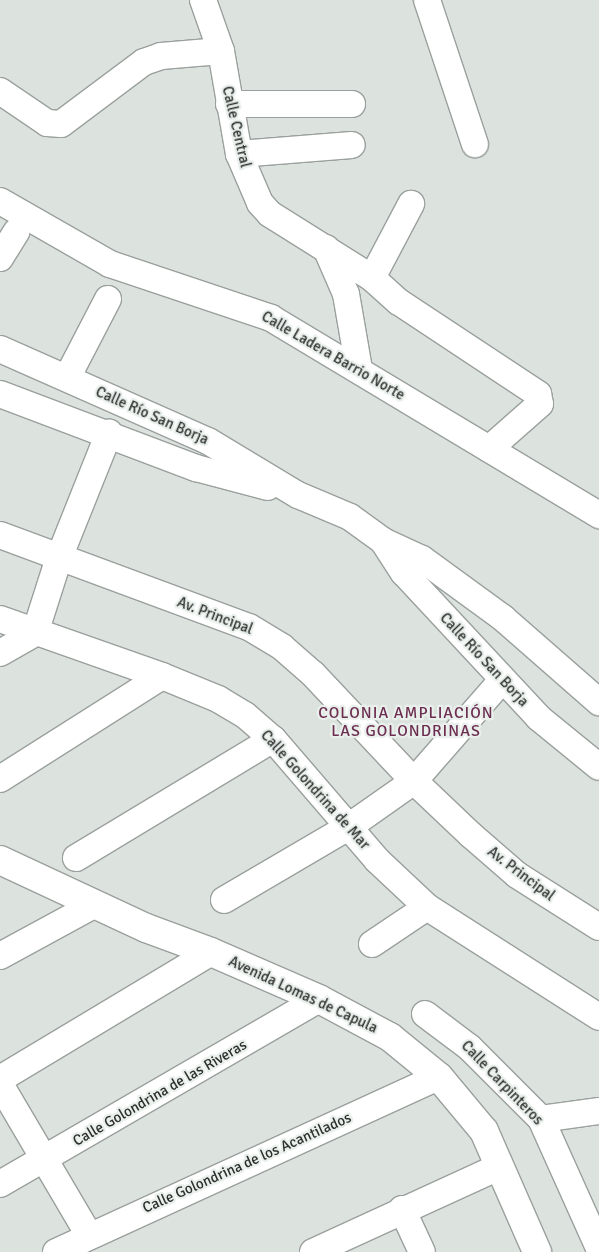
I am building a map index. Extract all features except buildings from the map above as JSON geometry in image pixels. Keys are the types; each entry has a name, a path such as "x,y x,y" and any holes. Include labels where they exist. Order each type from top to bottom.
{"street":[{"name":"Calle Central","path":"203,0 221,51 239,154 260,203 270,214 372,278 399,302 538,394 540,404 489,449"},
{"path":"428,0 475,144"},
{"path":"0,91 47,124 61,124 144,62 161,56 221,51"},
{"path":"229,104 352,104"},
{"path":"239,154 352,144"},
{"name":"Calle Ladera Barrio Norte","path":"0,201 110,264 141,277 255,311 359,369 599,515"},
{"path":"372,278 411,204"},
{"path":"0,258 16,232"},
{"path":"326,248 346,294 359,369"},
{"path":"67,378 108,299"},
{"name":"Calle Río San Borja","path":"0,349 208,441 298,495 350,518 383,541 422,559 503,618 599,702"},
{"name":"Calle Río San Borja","path":"0,394 196,468 298,495"},
{"path":"0,653 35,633 59,558 109,434"},
{"name":"Av. Principal","path":"0,535 249,627 282,647 313,674 414,781 517,875 599,927"},
{"name":"Calle Río San Borja","path":"383,541 404,573 502,680 539,718 599,767"},
{"name":"Calle Golondrina de Mar","path":"0,620 162,676 218,699 245,716 273,739 350,826 377,860 427,907 599,1017"},
{"path":"0,779 162,676"},
{"path":"224,900 350,826 414,781 502,680"},
{"path":"76,858 273,739"},
{"name":"Avenida Lomas de Capula","path":"0,860 94,905 211,952 319,999 390,1037 439,1076 484,1131 498,1167 537,1252"},
{"path":"0,956 94,905"},
{"path":"372,944 427,907"},
{"path":"0,1079 211,952"},
{"name":"Calle Golondrina de las Riveras","path":"0,1184 45,1161 319,999"},
{"name":"Calle Carpinteros","path":"425,1014 470,1047 541,1119 599,1248"},
{"name":"Calle Golondrina de los Acantilados","path":"56,1252 89,1235 439,1076"},
{"path":"0,1084 89,1235"},
{"path":"541,1119 599,1111"},
{"path":"313,1252 402,1209 498,1167"},
{"path":"402,1209 422,1252"}],"district":[{"name":"COLONIA AMPLIACIÓN LAS GOLONDRINAS","path":"406,722"}]}
